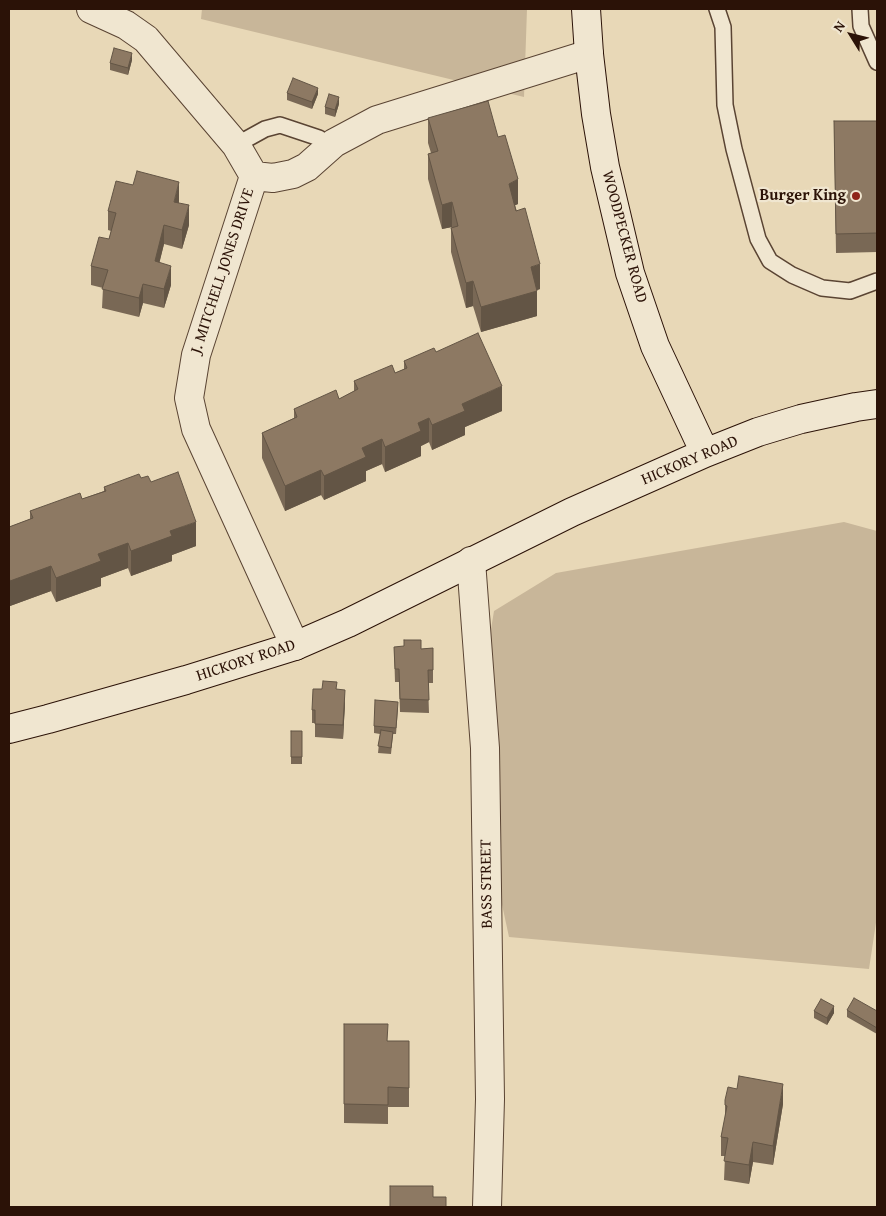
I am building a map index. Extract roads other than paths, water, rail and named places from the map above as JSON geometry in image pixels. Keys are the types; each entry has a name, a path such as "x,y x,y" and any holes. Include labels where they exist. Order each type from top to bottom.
{"street":[{"path":"91,9 126,25 146,39 236,145 254,176"},
{"name":"WOODPECKER ROAD","path":"586,9 596,114 605,167 630,273 655,346 705,453"},
{"name":"J. MITCHELL JONES DRIVE","path":"295,646 196,429 189,398 196,355 254,176 273,178 293,174 307,167 334,143 377,120 589,54"},
{"name":"HICKORY ROAD","path":"9,729 48,720 186,680 295,646 348,623 572,512 705,453 758,432 801,419 877,404"},
{"name":"BASS STREET","path":"471,561 485,748 490,1099 487,1207"}],"lane":[{"path":"717,9 723,27 725,105 734,149 758,239 770,261 792,275 822,288 850,291 877,281"},
{"path":"860,9 861,26 877,62"},
{"path":"236,145 265,129 280,125 319,138 330,147"}],"place":[{"name":"Burger King","path":"856,196"}]}
